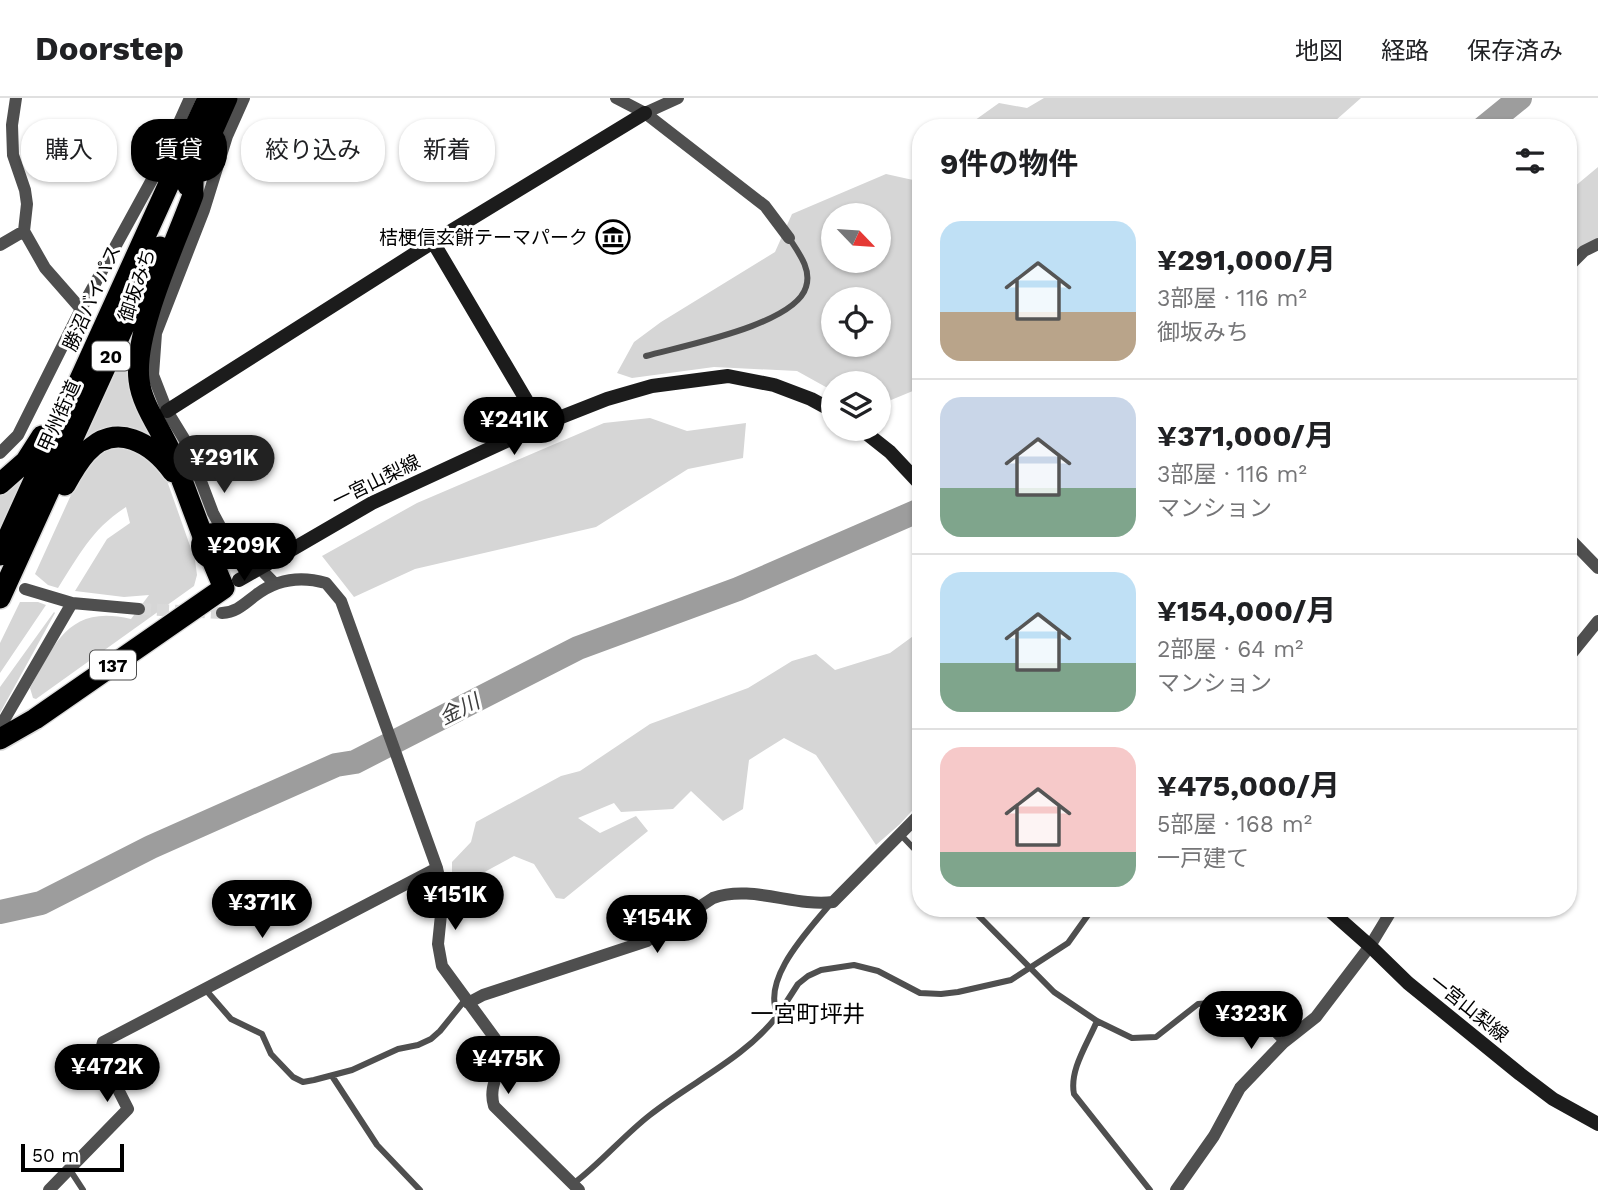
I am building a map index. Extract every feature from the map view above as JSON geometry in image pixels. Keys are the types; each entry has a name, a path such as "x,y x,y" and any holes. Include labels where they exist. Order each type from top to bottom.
{"highway":[{"name":"勝沼バイパス","path":"0,555 208,98"},
{"name":"甲州街道","path":"218,119 227,98"},
{"name":"甲州街道","path":"0,598 190,182"},
{"name":"御坂みち","path":"193,182 193,195 151,309 139,359 139,380 144,400 170,452 205,548 231,584"},
{"path":"0,484 26,461 40,441 119,268 134,261"},
{"path":"29,538 88,451 104,440 124,437 147,445 164,460 182,485"},
{"name":"137","path":"0,739 34,719 231,584"}],"main road":[{"path":"167,411 433,242 645,113"},
{"path":"433,242 541,425"},
{"name":"一宮山梨線","path":"231,584 372,503 541,425 607,399 652,386 729,376 775,385 821,404"},
{"path":"876,441 912,475"},
{"name":"一宮山梨線","path":"1337,917 1408,983 1542,1091 1598,1124"}],"street":[{"path":"16,98 12,125 13,155 25,190 27,204 24,231 45,268 81,309"},
{"path":"0,453 18,435 81,309 160,165 190,98"},
{"path":"243,98 227,136 204,210 156,333 153,375 167,411 186,442 221,528 275,584"},
{"path":"616,98 645,113 765,206 789,238"},
{"path":"645,113 678,98"},
{"path":"0,245 24,231"},
{"path":"1577,258 1598,244"},
{"path":"1577,546 1598,568"},
{"path":"222,613 241,608 258,593 289,579 326,583 341,601 437,869 443,895 439,955 447,976 502,1048 492,1101 496,1110 576,1187"},
{"path":"25,589 72,603 139,609"},
{"path":"0,727 72,603"},
{"path":"1577,647 1598,621"},
{"path":"467,1002 648,942 713,898 724,894 764,896 820,904 833,902 912,822"},
{"path":"50,1190 128,1109 100,1054 103,1042 437,869"},
{"path":"1176,1190 1214,1136 1240,1088 1283,1043 1316,1017 1370,946 1388,917"}],"lane":[{"path":"646,356 724,336 766,320 799,300 807,286 807,269 789,238"},
{"path":"900,834 912,847"},
{"path":"778,1015 774,1006 776,987 784,962 833,902"},
{"path":"980,917 1030,969 1072,1005 1132,1038 1156,1037 1198,1004 1210,1003 1241,1009 1255,1015 1283,1043"},
{"path":"576,1187 649,1116 742,1053 766,1031 799,984 808,976 821,970 865,966 920,993 941,994 1011,980 1068,943 1087,917"},
{"path":"205,989 231,1019 262,1034 271,1054 293,1077 303,1082 352,1070 398,1049 418,1045 440,1031 467,1002"},
{"path":"1097,1021 1074,1074 1074,1094 1150,1190"},
{"path":"332,1076 377,1145 419,1190"},
{"path":"69,1168 83,1190"}],"shaded area":[{"path":"1044,98 1361,98 1337,119 977,119 999,103 1027,108"},
{"path":"1598,167 1598,242 1577,262 1577,184"},
{"path":"886,174 912,180 912,391 891,400 891,371 821,371 821,384 797,371 714,367 632,378 617,373 634,342 661,322 775,252 792,214"},
{"path":"136,335 156,438 80,446 129,336"},
{"path":"650,418 687,431 746,423 743,458 688,469 596,527 415,569 354,597 322,556 417,503 604,423"},
{"path":"117,446 141,451 165,475 195,560 197,575 194,586 36,699 33,698 30,688 57,642 67,631 79,622 93,617 131,619 149,595 124,597 75,591 107,539 130,523 126,507 95,534 58,588 48,585 35,574 81,473 97,456"},
{"path":"30,466 0,537 0,490"},
{"path":"20,602 46,605 0,673 0,643"},
{"path":"55,613 0,713 0,687"},
{"path":"912,637 912,811 876,845 816,755 784,738 749,760 743,809 723,821 691,791 673,809 621,812 614,803 578,818 600,833 636,816 648,831 564,899 556,898 534,864 514,856 466,882 452,878 452,862 471,842 476,822 561,776 580,771 650,724 748,688 792,661 816,654 835,670 890,653"}],"waterway":[{"name":"金川","path":"1494,119 1520,98"},
{"name":"金川","path":"0,912 41,903 151,847 336,765 355,762 578,648 738,589 912,513"}],"tunnel":[{"path":"139,609 222,613"}],"place":[{"name":"桔梗信玄餅テーマパーク","path":"613,237"}],"district":[{"name":"一宮町坪井","path":"808,1014"}]}
